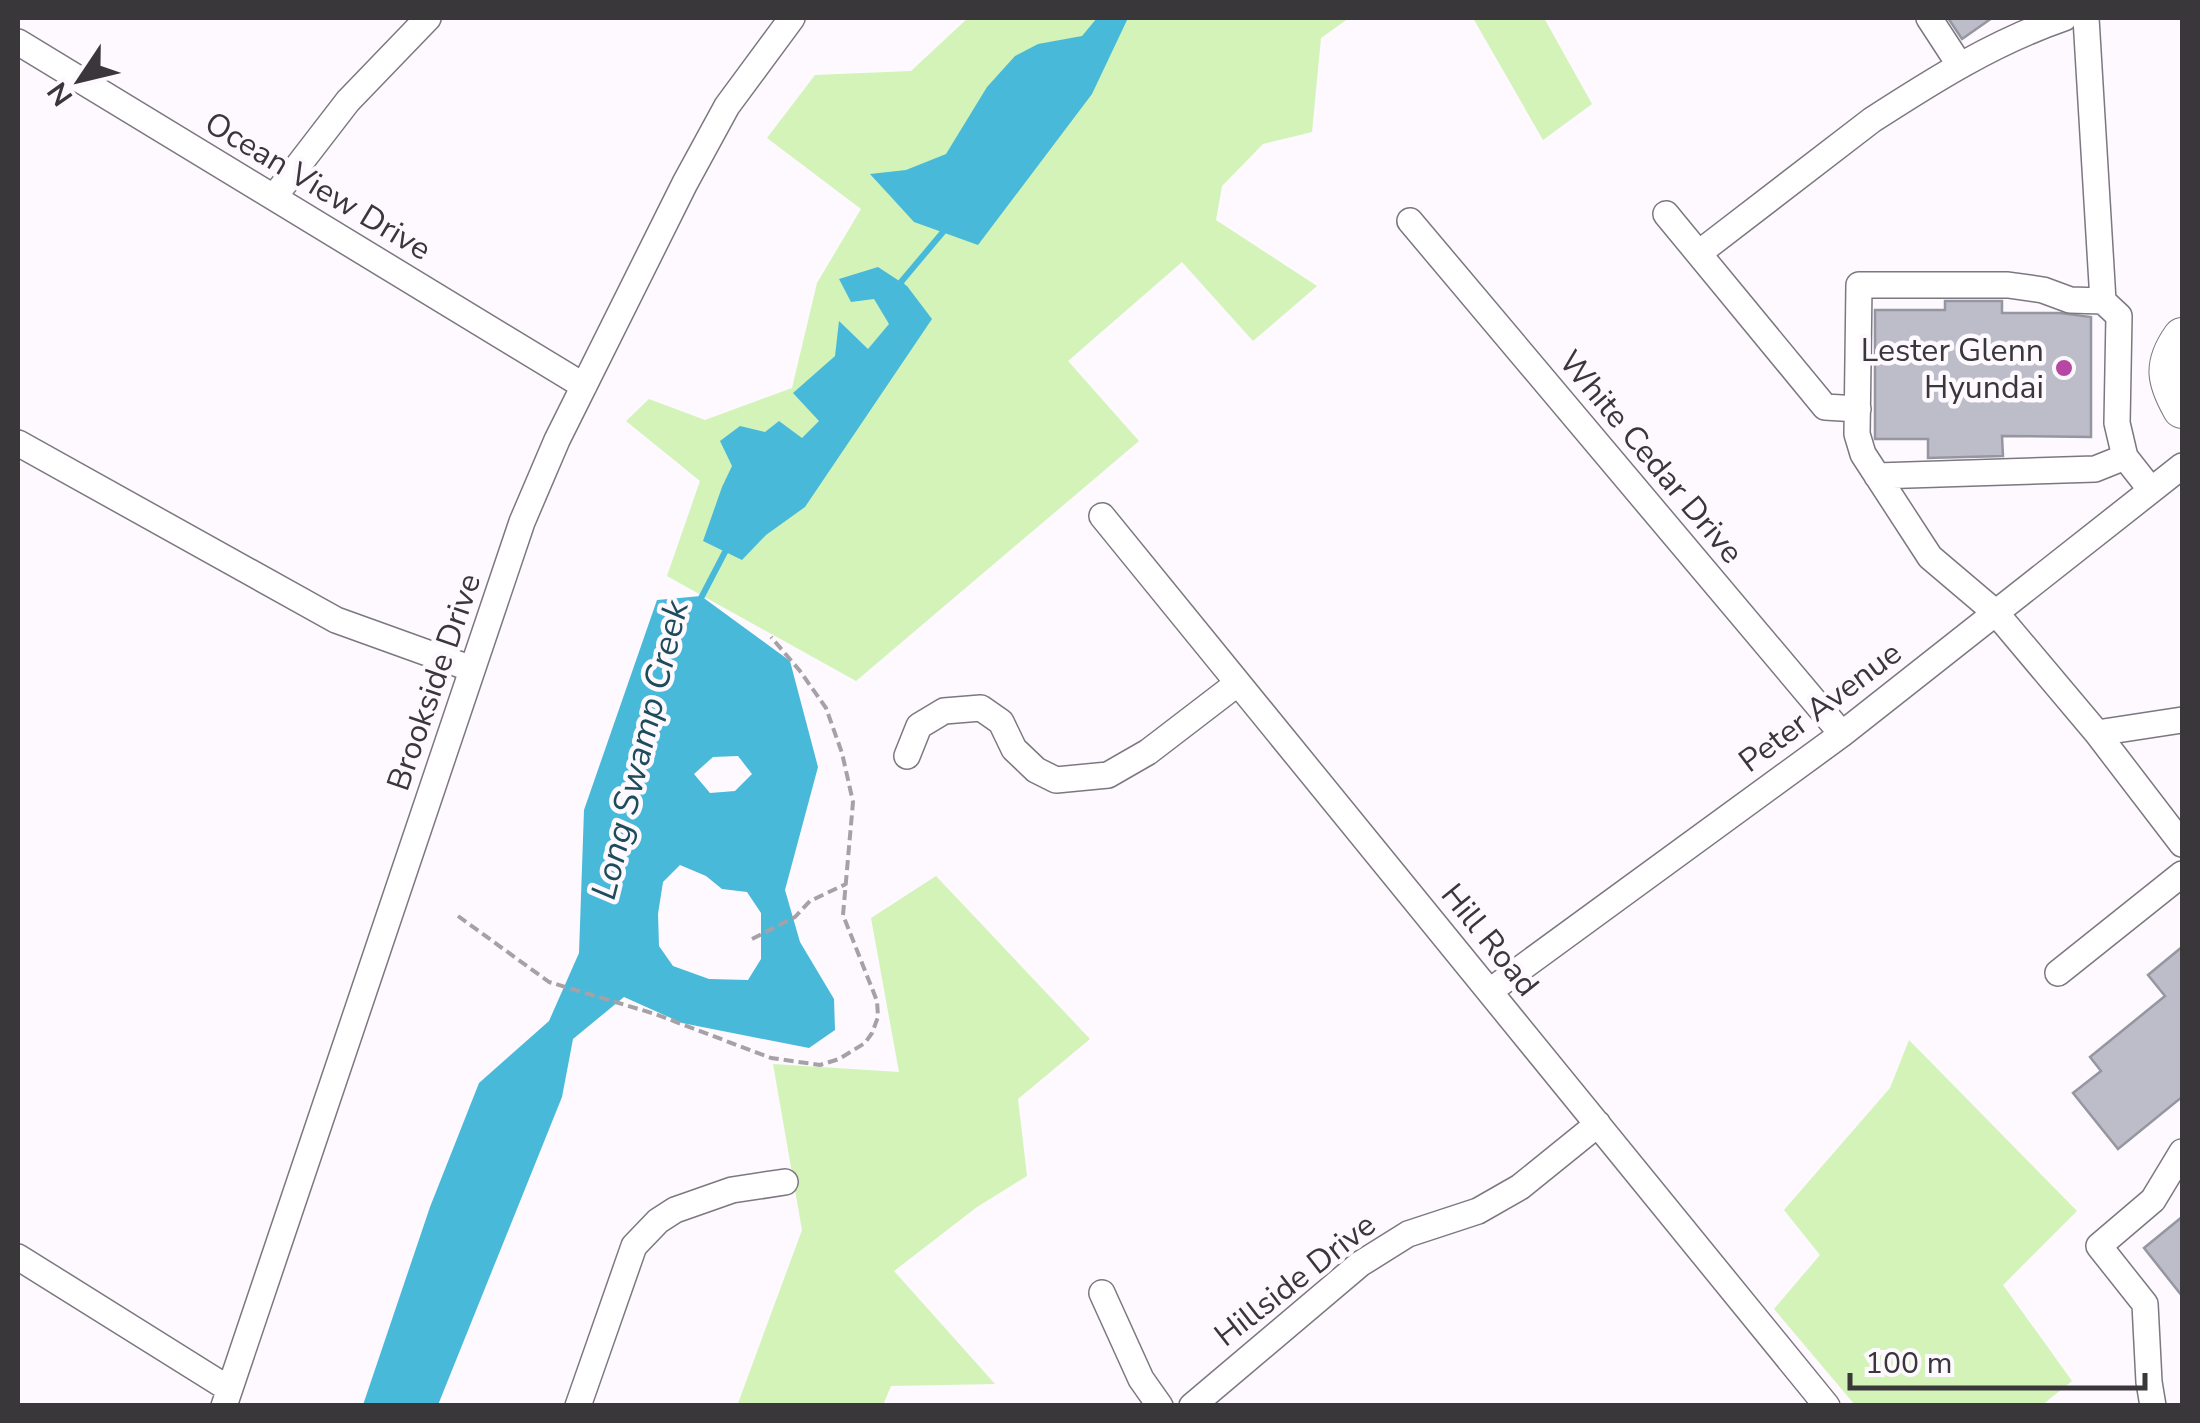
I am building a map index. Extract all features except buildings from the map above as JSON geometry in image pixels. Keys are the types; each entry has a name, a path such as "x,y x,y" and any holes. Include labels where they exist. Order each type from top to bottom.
{"highway":[{"path":"2182,337 2171,353 2167,371 2170,388 2182,409"}],"street":[{"path":"274,197 348,101 428,18"},
{"name":"Brookside Drive","path":"227,1397 522,522 557,440 684,182 718,121 792,18"},
{"path":"1929,18 1959,64"},
{"path":"1698,253 1872,120 1959,64 2064,18"},
{"path":"2086,18 2103,301"},
{"name":"Ocean View Drive","path":"18,42 584,386"},
{"path":"1666,214 1825,408 1858,409"},
{"name":"White Cedar Drive","path":"1410,222 1842,734"},
{"path":"2151,490 2125,456 2118,422 2119,316 2103,301 2070,300 2043,290 2008,285 1859,285 1857,434 1863,454 1930,557 1996,613 2097,733 2182,844"},
{"path":"18,443 336,620 472,669"},
{"path":"1877,476 2095,469 2125,456"},
{"name":"Peter Avenue","path":"1490,991 1842,734 2182,466"},
{"name":"Hill Road","path":"1102,516 1827,1406"},
{"path":"908,756 920,726 944,711 981,708 1000,722 1014,749 1036,770 1056,780 1108,775 1148,752 1238,683"},
{"path":"2097,733 2182,720"},
{"path":"2058,973 2182,874"},
{"name":"Hillside Drive","path":"1192,1406 1360,1264 1408,1234 1478,1211 1520,1187 1598,1124"},
{"path":"2153,1406 2145,1304 2099,1246 2154,1200 2182,1152"},
{"path":"578,1406 634,1246 658,1220 732,1190 785,1182"},
{"path":"18,1257 227,1397"},
{"path":"1102,1293 1141,1379 1160,1406"}],"path":[{"path":"458,916 549,982 655,1014 771,1058 820,1064 839,1059 866,1043 878,1017 876,1001 843,916 853,802 842,753 826,708 771,637"},
{"path":"752,939 846,884"}],"green space":[{"path":"968,18 1349,18 1321,38 1312,132 1263,144 1222,186 1216,220 1317,286 1253,341 1182,262 1068,361 1139,441 856,681 667,576 700,481 626,421 649,399 705,420 792,388 817,283 861,209 767,138 815,75 911,71"},
{"path":"1473,18 1544,18 1592,104 1543,140"},
{"path":"936,876 1090,1039 1018,1099 1027,1176 977,1207 894,1271 995,1384 891,1386 883,1405 737,1406 802,1230 773,1064 899,1072 871,918"},
{"path":"1909,1040 2077,1211 2003,1285 2072,1381 2042,1405 1855,1405 1774,1309 1820,1255 1784,1210 1890,1088"}],"water":[{"path":"1097,18 1128,18 1092,94 978,245 914,222 870,174 906,170 946,154 987,87 1015,56 1038,44 1082,36"},
{"path":"878,267 907,286 932,319 805,507 766,535 742,560 703,541 732,466 720,441 740,426 765,432 779,421 802,438 819,421 793,393 835,356 839,321 868,349 889,324 874,299 851,302 839,279"},
{"path":"701,596 790,661 818,767 785,890 800,942 834,999 835,1030 809,1048 682,1023 624,997 573,1039 562,1097 438,1405 363,1405 430,1207 479,1083 549,1021 579,953 584,810 657,600","holes":["738,756 752,774 735,791 710,793 694,774 713,757","680,865 706,876 722,889 747,892 761,913 761,959 748,980 709,979 673,966 659,946 663,882"]}],"waterway":[{"name":"Long Swamp Creek","path":"902,287 901,282 948,226"},
{"name":"Long Swamp Creek","path":"700,600 730,546"}],"place":[{"name":"Lester Glenn Hyundai","path":"2064,368"}]}
